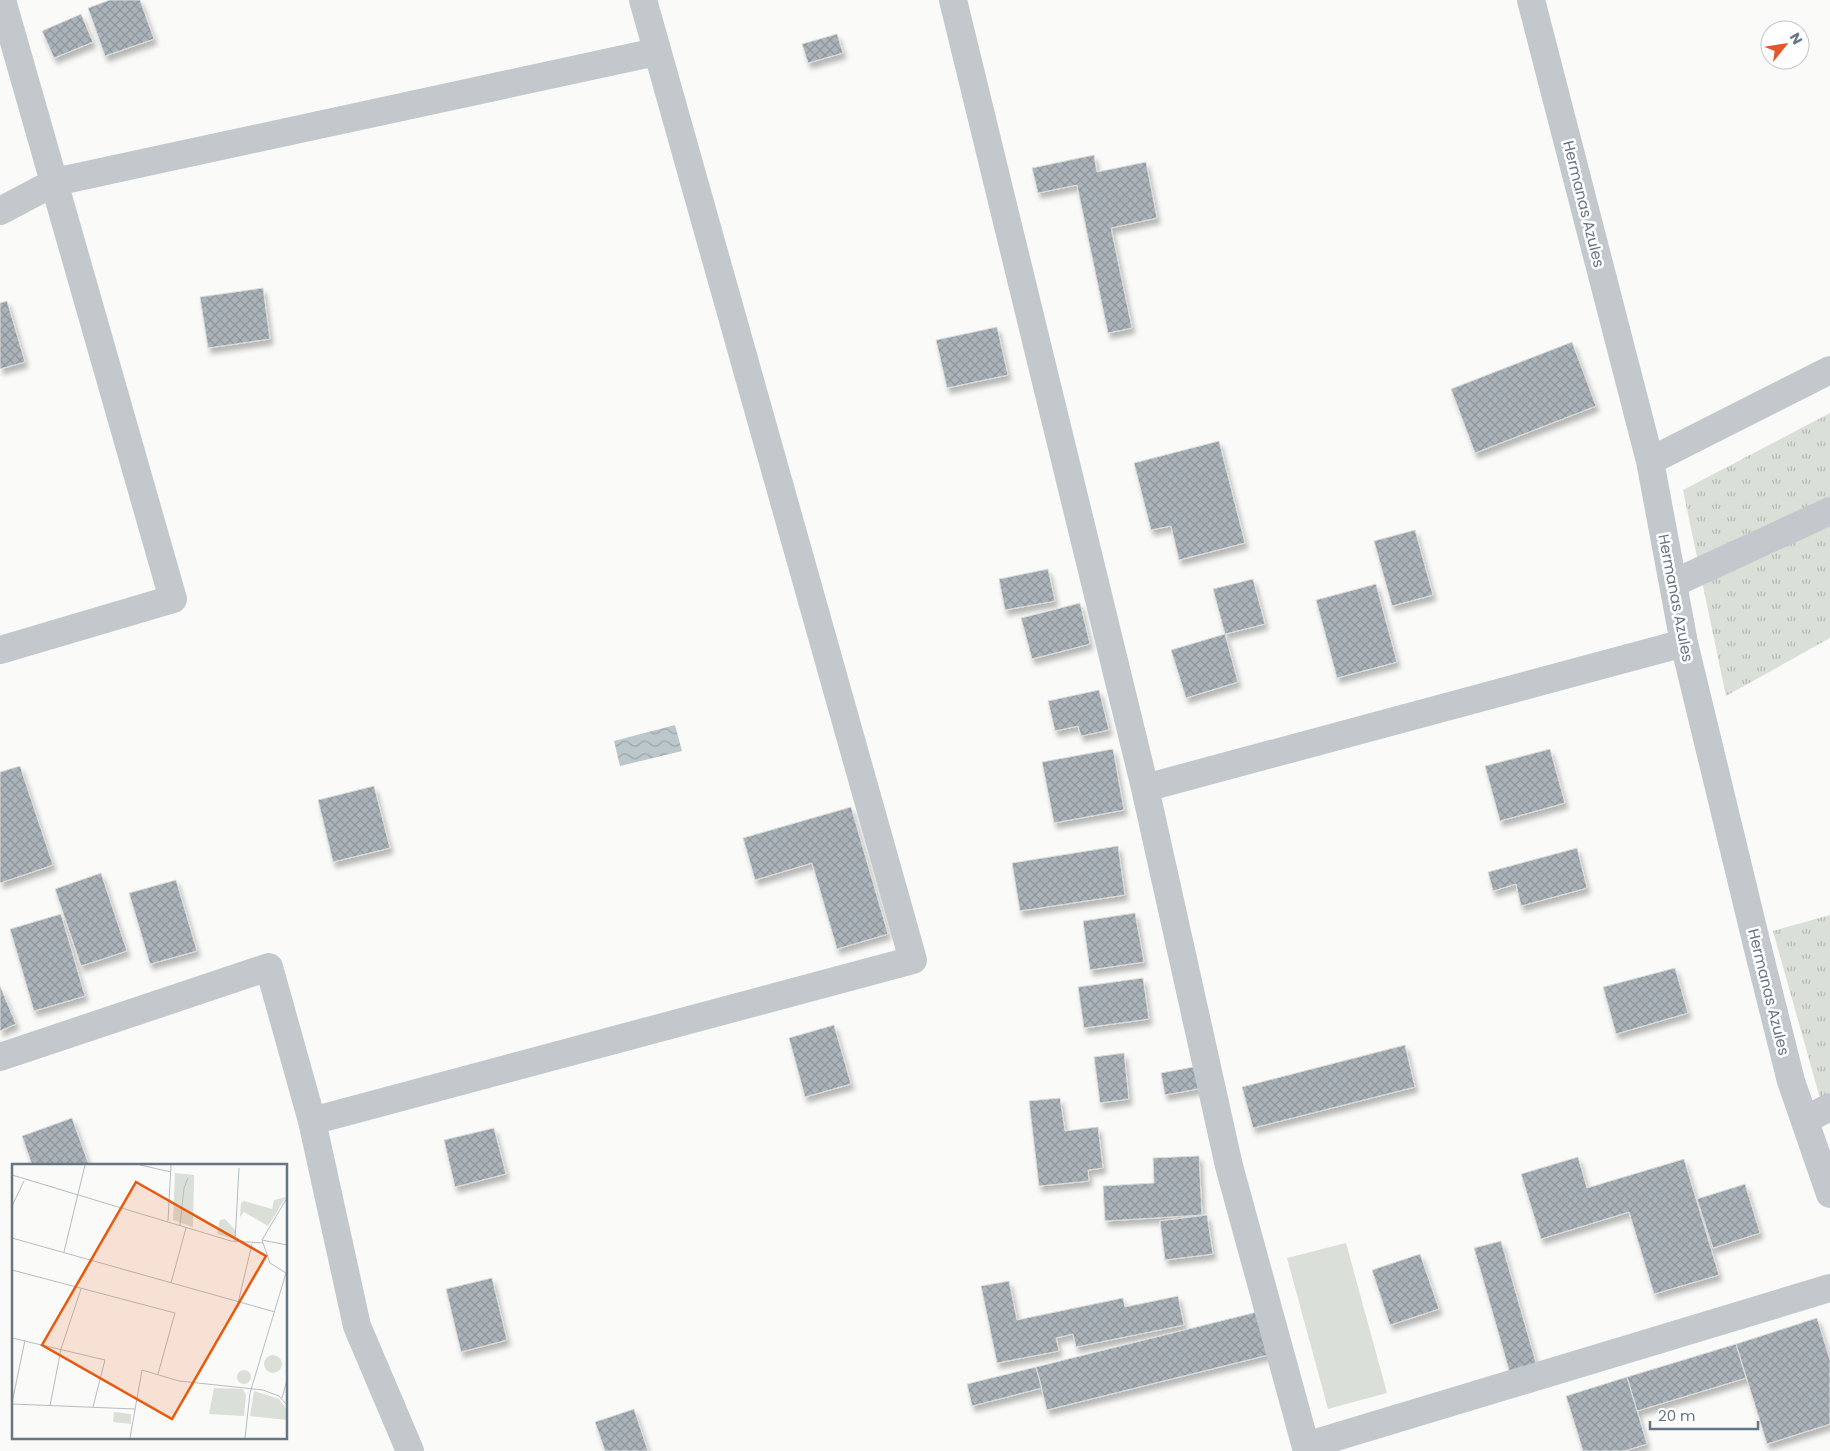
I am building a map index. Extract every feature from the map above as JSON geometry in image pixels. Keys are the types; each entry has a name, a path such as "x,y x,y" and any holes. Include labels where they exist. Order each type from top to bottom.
{"street":[{"path":"0,650 173,600 2,0"},
{"path":"312,1121 912,960 656,52 643,0"},
{"path":"953,0 1145,788 1229,1166 1306,1449 1830,1288"},
{"name":"Hermanas Azules","path":"1531,0 1650,461 1684,643 1791,1081 1830,1194"},
{"path":"0,211 55,182 656,52"},
{"path":"1650,461 1830,370"},
{"path":"1674,583 1830,511"},
{"path":"1145,788 1684,643"},
{"path":"0,1057 269,967 312,1121 357,1326 410,1451"},
{"path":"1805,1120 1830,1107"}],"green space":[{"path":"1830,413 1830,638 1726,696 1683,490"},
{"path":"1830,915 1830,1107 1823,1109 1773,931"},
{"path":"1346,1243 1387,1393 1328,1409 1287,1258"}],"water":[{"path":"675,725 682,751 620,766 614,741"}],"building":[{"path":"110,0 140,0 154,39 105,56 88,8"},
{"path":"81,14 93,42 54,58 42,31"},
{"path":"837,34 843,53 808,63 802,44"},
{"path":"1094,155 1097,172 1146,162 1157,218 1111,228 1132,328 1108,333 1077,185 1038,193 1032,168"},
{"path":"263,288 270,339 208,348 200,297"},
{"path":"7,301 25,362 0,369 0,303"},
{"path":"997,327 1008,375 947,388 936,340"},
{"path":"1572,342 1596,406 1475,453 1451,389"},
{"path":"1219,441 1245,543 1179,560 1171,526 1151,530 1134,463"},
{"path":"1415,530 1433,595 1392,606 1374,541"},
{"path":"1048,569 1055,601 1005,610 999,579"},
{"path":"1253,579 1265,624 1225,634 1213,589"},
{"path":"1376,584 1397,662 1337,678 1316,600"},
{"path":"1080,603 1090,644 1032,659 1021,618"},
{"path":"1225,634 1238,682 1186,698 1171,650"},
{"path":"1099,690 1109,730 1081,736 1078,726 1055,731 1048,701"},
{"path":"1113,749 1124,810 1054,823 1042,762"},
{"path":"1550,749 1565,803 1500,821 1485,766"},
{"path":"20,766 53,865 0,883 0,772"},
{"path":"374,786 390,848 333,862 318,800"},
{"path":"851,807 888,934 837,949 812,863 755,880 743,838"},
{"path":"1118,846 1125,895 1020,911 1012,863"},
{"path":"1577,848 1587,888 1521,906 1516,884 1493,891 1488,872"},
{"path":"101,873 127,951 81,966 55,889"},
{"path":"176,880 197,951 150,964 129,893"},
{"path":"1135,913 1144,962 1090,970 1083,921"},
{"path":"61,914 85,996 34,1011 10,929"},
{"path":"1675,968 1688,1013 1616,1034 1603,987"},
{"path":"1143,978 1149,1019 1084,1028 1078,987"},
{"path":"0,986 16,1024 0,1031"},
{"path":"834,1025 851,1084 805,1097 789,1038"},
{"path":"1405,1045 1415,1087 1253,1128 1242,1087"},
{"path":"1124,1053 1129,1099 1100,1103 1094,1057"},
{"path":"1199,1066 1203,1088 1165,1095 1161,1073"},
{"path":"1060,1098 1065,1131 1098,1127 1103,1168 1088,1170 1089,1181 1039,1186 1029,1101"},
{"path":"72,1118 89,1164 32,1164 22,1136"},
{"path":"494,1128 506,1174 455,1187 444,1140"},
{"path":"1199,1156 1202,1215 1105,1221 1103,1186 1154,1183 1153,1158"},
{"path":"1578,1157 1587,1188 1684,1159 1719,1275 1654,1294 1629,1212 1541,1239 1521,1174"},
{"path":"1745,1184 1760,1233 1713,1248 1697,1199"},
{"path":"1207,1215 1213,1254 1165,1260 1160,1221"},
{"path":"1501,1241 1538,1370 1511,1377 1474,1248"},
{"path":"1420,1254 1439,1309 1390,1325 1372,1270"},
{"path":"492,1278 507,1340 461,1352 446,1289"},
{"path":"1009,1281 1017,1320 1123,1298 1125,1307 1178,1296 1184,1325 1076,1347 1073,1334 1056,1338 1059,1351 997,1363 981,1286"},
{"path":"1261,1311 1272,1354 1047,1410 1036,1367"},
{"path":"1817,1318 1830,1360 1830,1424 1767,1444 1736,1344"},
{"path":"1736,1344 1746,1378 1637,1411 1627,1377"},
{"path":"1036,1367 1042,1388 972,1406 967,1384"},
{"path":"1627,1377 1647,1444 1624,1451 1583,1451 1566,1396"},
{"path":"634,1409 648,1451 605,1451 595,1422"}]}
